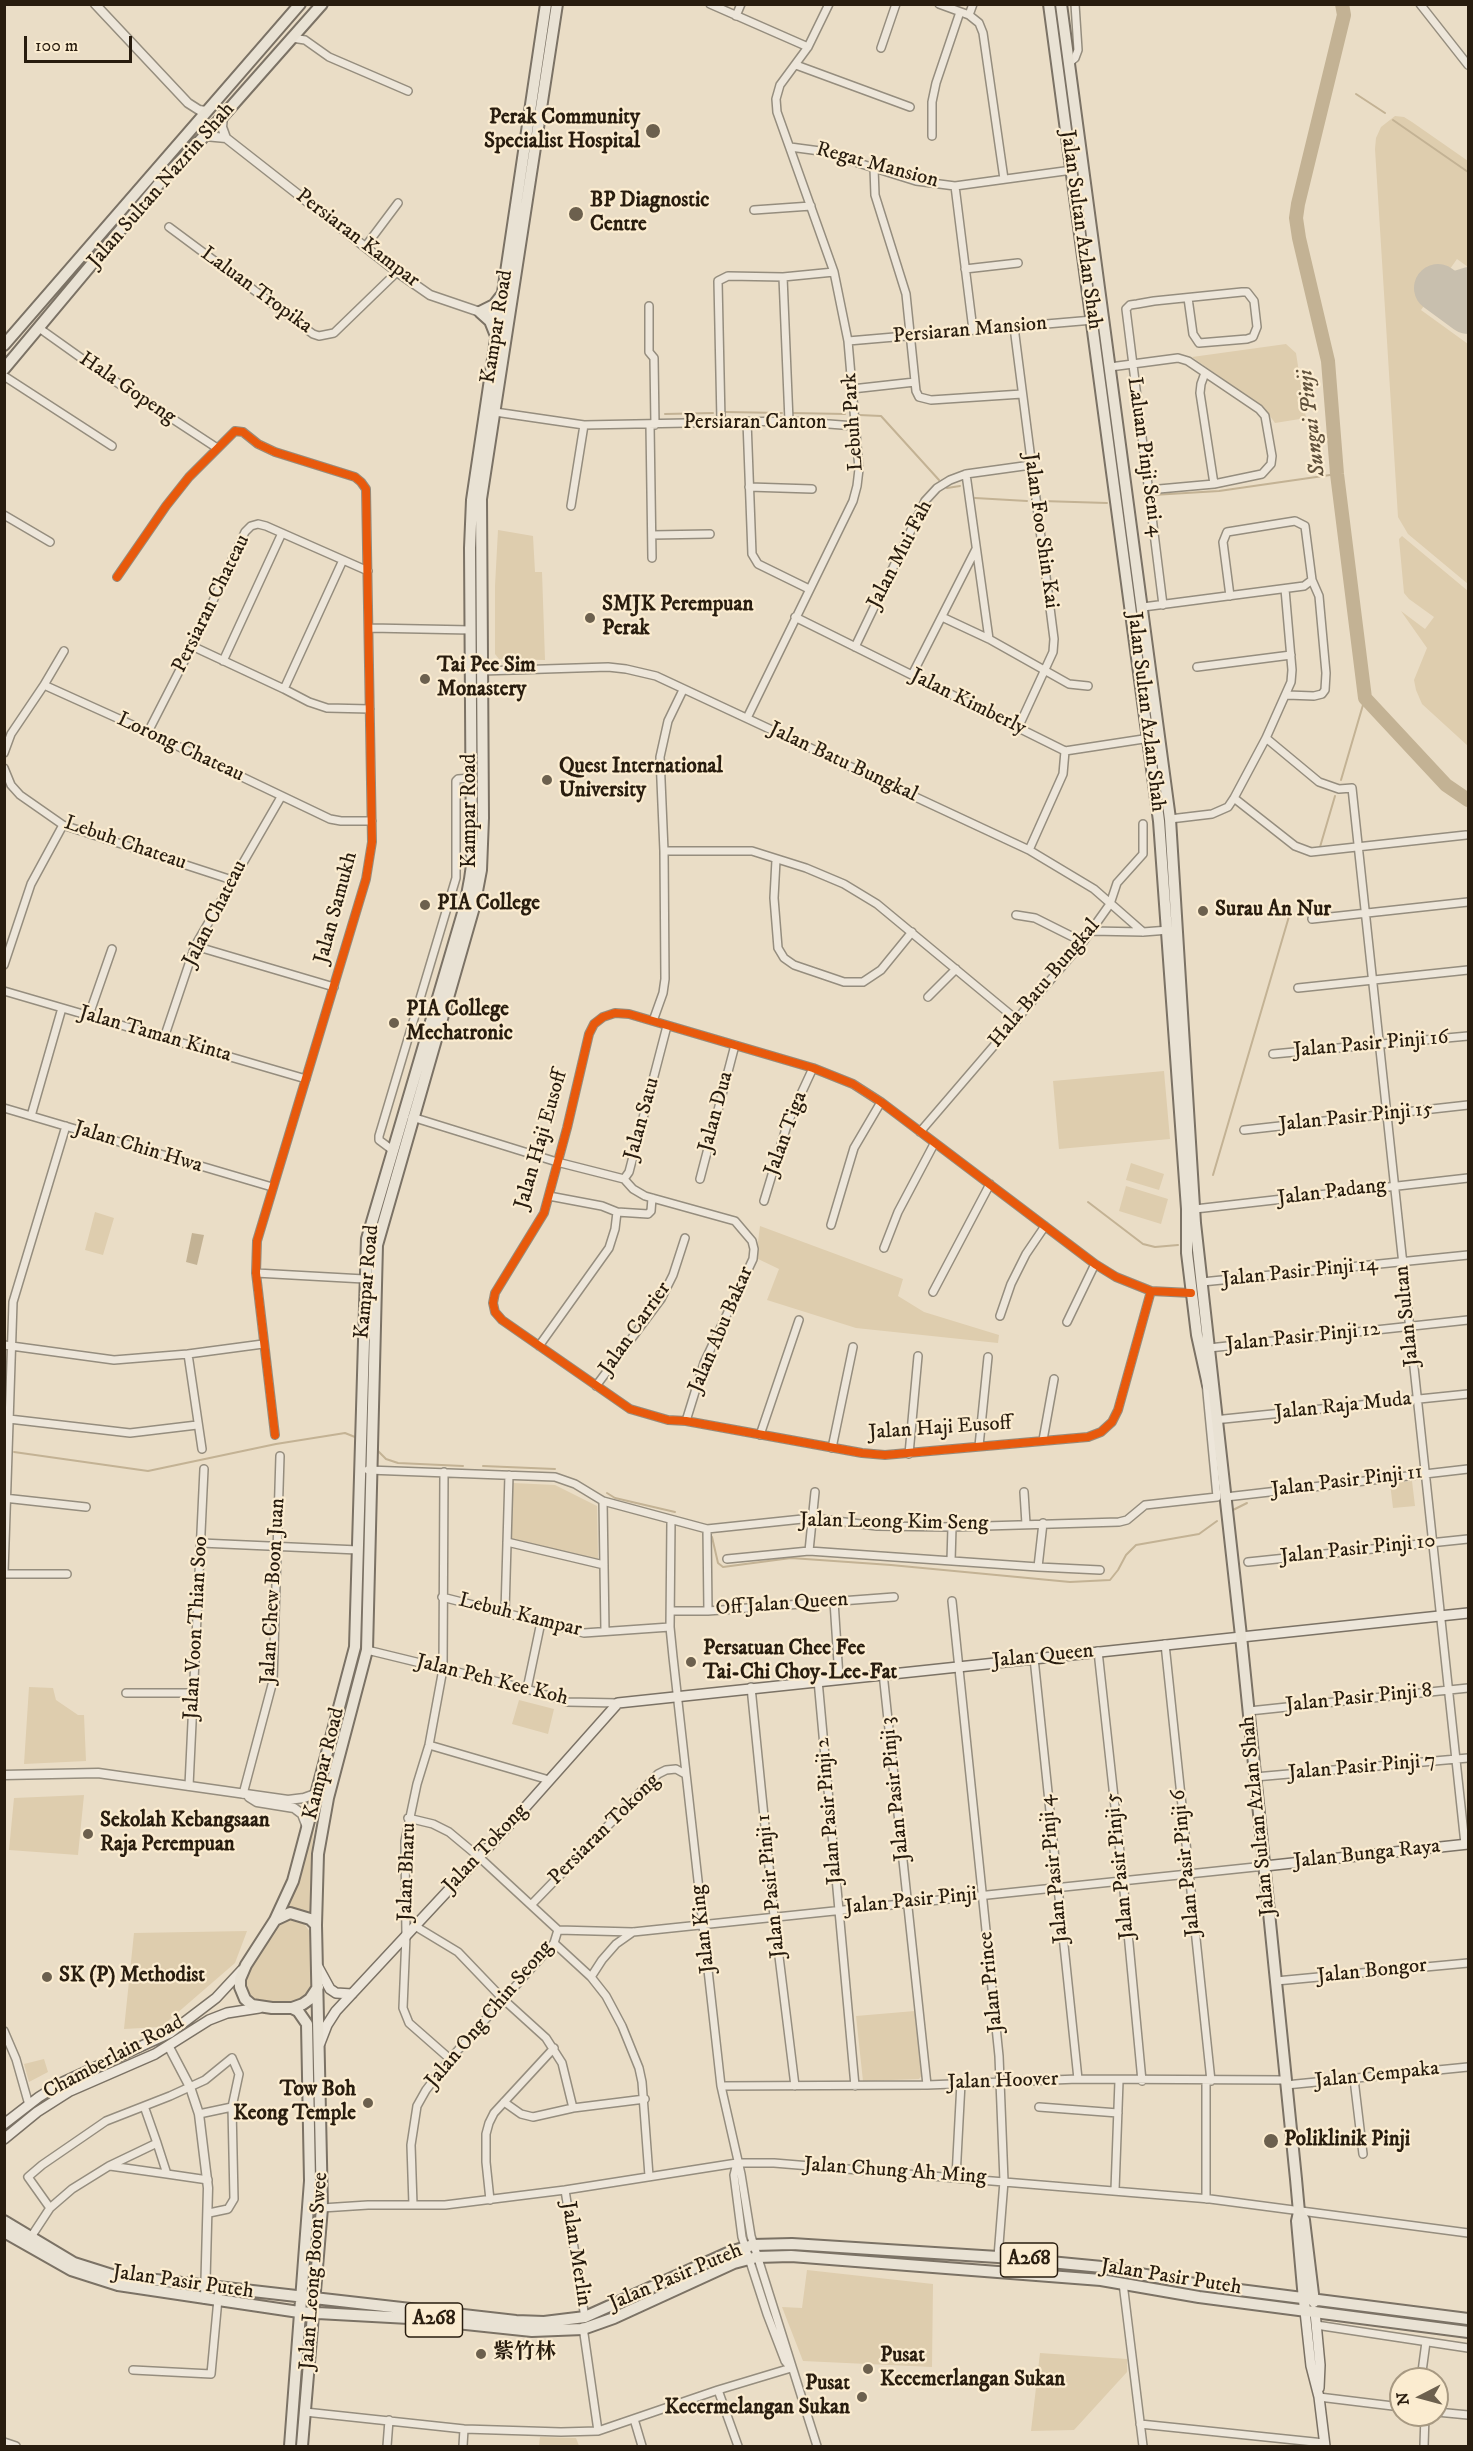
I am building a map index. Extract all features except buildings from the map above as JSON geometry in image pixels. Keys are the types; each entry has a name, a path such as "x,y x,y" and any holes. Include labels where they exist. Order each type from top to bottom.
{"main road":[{"name":"Jalan Sultan Nazrin Shah","path":"4,345 300,4"},
{"name":"Jalan Sultan Nazrin Shah","path":"4,369 163,179 205,136 322,4"},
{"name":"Kampar Road","path":"316,1925 320,1836 367,1650 377,1245 474,908 481,870 483,818 479,547 481,499 495,412 502,338 500,316 503,293 546,4"},
{"name":"Kampar Road","path":"275,1920 293,1881 307,1834 355,1647 366,1239 465,906 472,866 470,548 472,500 502,338 512,301 557,4"},
{"name":"Jalan Sultan Azlan Shah","path":"1049,4 1113,464 1172,929 1196,1209 1195,1223 1209,1348 1214,1421"},
{"name":"Jalan Sultan Azlan Shah","path":"1061,4 1170,819 1172,929 1191,1293 1226,1497 1299,2212 1297,2221 1310,2311 1311,2366 1319,2397"},
{"path":"502,338 490,321 480,312 494,305 503,293"},
{"path":"500,316 506,312 512,301"},
{"path":"1110,367 1106,377 1111,409 1113,464"},
{"path":"471,705 474,700 475,677 482,671"},
{"path":"1195,1223 1193,1245 1195,1284 1191,1293 1195,1295 1197,1301 1209,1348"},
{"name":"Jalan Queen","path":"618,1702 1468,1613"},
{"name":"Jalan Tokong","path":"320,2043 327,2025 352,1994 618,1702"},
{"name":"Jalan Bunga Raya","path":"1264,1866 1467,1844"},
{"path":"290,1913 309,1919 316,1925 319,1987 310,1999 292,2008 259,2008 252,2005 242,1994 240,1978 275,1920 290,1913"},
{"name":"Chamberlain Road","path":"4,2124 63,2082 170,2033 216,1998 246,1965"},
{"path":"318,1966 330,1989 336,1993 352,1994"},
{"name":"Jalan Leong Boon Swee","path":"302,2446 322,2208 319,1987"},
{"name":"Chamberlain Road","path":"4,2139 37,2112 70,2091 169,2047 209,2020 238,2010 259,2008"},
{"name":"Jalan Leong Boon Swee","path":"290,2446 310,2181 308,2024 298,2011 292,2008"},
{"name":"Jalan Pasir Puteh","path":"4,2221 28,2241 71,2270 118,2285 299,2312 409,2318 532,2331 584,2323 710,2260 751,2252 838,2246 1102,2267 1200,2285 1468,2319"},
{"name":"Jalan Pasir Puteh","path":"4,2232 74,2263 112,2275 516,2321 584,2323"},
{"name":"Jalan Pasir Puteh","path":"751,2252 1101,2280 1199,2297 1468,2332"},
{"path":"316,2278 319,2289 333,2301"},
{"path":"281,2295 297,2290 302,2281"},
{"path":"279,2309 294,2320 298,2331"},
{"path":"311,2330 316,2322 330,2314"},
{"path":"1319,2397 1325,2445"}],"street":[{"path":"95,4 188,103 199,110 206,111"},
{"path":"710,4 808,47"},
{"path":"736,16 741,4"},
{"path":"829,4 808,47 796,65 910,107"},
{"path":"881,48 896,4"},
{"path":"939,4 969,15 979,23 983,33 1004,179"},
{"path":"969,15 973,4"},
{"path":"1069,63 1075,58 1078,50 1075,4"},
{"path":"1420,4 1468,65"},
{"path":"932,136 932,102 936,83 960,12"},
{"path":"292,38 305,40 329,57 408,91"},
{"name":"Lebuh Park","path":"747,718 853,501 859,469 848,341 834,272 777,112 776,99 780,85 796,65"},
{"path":"188,103 193,126"},
{"path":"205,136 226,138 222,127 223,116"},
{"name":"Persiaran Kampar","path":"226,138 397,272 430,295 480,312 500,316"},
{"name":"Regat Mansion","path":"790,147 820,151 916,181 955,186 1072,170"},
{"path":"874,168 875,195 906,294 916,391 924,400 1022,394"},
{"path":"955,186 973,330"},
{"path":"365,247 398,203"},
{"path":"754,210 811,206"},
{"name":"Laluan Tropika","path":"169,227 313,334 320,336 334,333 397,272"},
{"path":"965,269 1018,263"},
{"path":"720,421 717,287 722,277 783,277 834,272"},
{"path":"783,277 789,421"},
{"path":"1247,292 1254,301 1256,333 1247,339 1199,343 1192,334 1188,298 1247,292"},
{"name":"Laluan Pinji Seni 4","path":"1163,605 1131,364 1126,309 1130,305 1188,298"},
{"name":"Persiaran Canton","path":"649,306 649,352 654,358 652,425"},
{"name":"Persiaran Mansion","path":"848,341 1093,320"},
{"name":"Jalan Foo Shin Kai","path":"1014,327 1054,639 1053,652 1018,728"},
{"name":"Hala Gopeng","path":"39,328 98,370 217,448"},
{"path":"1110,367 1178,358 1188,361 1259,409 1265,416 1272,456 1271,464 1262,474 1214,484 1148,490"},
{"path":"1205,373 1200,393 1214,484"},
{"path":"4,376 112,446"},
{"path":"852,389 915,382"},
{"name":"Persiaran Canton","path":"495,412 584,425 789,421 855,426"},
{"path":"747,421 751,548 754,559 758,564 809,589"},
{"path":"571,506 584,425"},
{"path":"652,425 652,558"},
{"name":"Jalan Samukh","path":"217,448 235,431 243,432 258,444 275,452 355,477 366,489 367,497 372,821 370,861 257,1241 256,1273 275,1435"},
{"path":"117,577 166,506 189,477 217,448"},
{"name":"Jalan Mui Fah","path":"855,647 925,501 937,488 966,474 1030,465"},
{"path":"966,474 989,639"},
{"path":"749,487 812,489"},
{"path":"4,514 50,542"},
{"path":"1230,596 1223,542 1227,532 1295,522 1305,526 1312,580 1319,596 1326,673 1325,690 1322,694 1314,696 1287,695"},
{"name":"Persiaran Chateau","path":"148,732 192,646 245,532 251,526 258,524 282,533 368,571"},
{"path":"224,661 282,533"},
{"path":"652,536 710,534"},
{"path":"912,675 976,549"},
{"path":"284,689 343,560"},
{"path":"1143,607 1304,586 1312,580"},
{"path":"1170,819 1212,814 1228,807 1266,738 1287,695 1292,670 1285,589"},
{"name":"Jalan Kimberly","path":"795,617 1065,751"},
{"path":"942,617 989,639 1069,684 1088,686"},
{"path":"370,628 471,630"},
{"path":"192,646 309,702 327,708 370,709"},
{"path":"4,753 8,732 44,686 64,651"},
{"path":"1197,667 1290,655"},
{"path":"1029,850 1063,774 1065,751 1149,738 1153,729 1149,693 1150,662"},
{"name":"Jalan Batu Bungkal","path":"482,671 514,668 617,668 656,676 1029,850 1094,889 1143,932"},
{"name":"Lorong Chateau","path":"44,686 148,732 330,819 372,821"},
{"path":"653,1021 663,993 665,979 664,851 660,757 668,721 683,690"},
{"name":"Jalan Sultan","path":"1266,738 1320,782 1339,789 1352,788 1448,1690 1467,1844"},
{"name":"Lebuh Chateau","path":"4,768 11,785 20,795 63,825 232,880"},
{"path":"414,1117 405,1122 392,1147 379,1140 456,878 456,781 472,778"},
{"name":"Jalan Chateau","path":"164,1038 195,946 281,796"},
{"path":"1234,798 1295,846 1311,852 1466,835"},
{"name":"Hala Batu Bungkal","path":"920,1132 1091,932 1110,904 1117,883 1143,854 1143,824"},
{"path":"4,964 31,884 63,825"},
{"path":"457,845 472,845"},
{"path":"664,851 752,851 806,868 844,885 877,904 1017,1020"},
{"path":"776,860 774,898 778,948 784,958 794,965 844,982 863,982 881,970 912,932"},
{"path":"1312,919 1468,902"},
{"path":"1016,915 1035,918 1083,942"},
{"path":"1091,932 1143,932 1172,929"},
{"path":"195,946 334,987"},
{"path":"89,1016 111,949"},
{"path":"928,997 956,969"},
{"path":"1298,988 1468,970"},
{"name":"Jalan Taman Kinta","path":"4,991 306,1079"},
{"path":"32,1116 62,1008"},
{"name":"Jalan Haji Eusoff","path":"1152,1291 1118,1410 1112,1422 1101,1432 1088,1437 909,1454 861,1453 648,1416 630,1409 502,1320 495,1312 493,1303 495,1293 544,1213 589,1034 594,1024 603,1017 615,1013 653,1021 813,1068 853,1084 881,1102 1095,1264 1116,1277 1152,1291 1191,1293"},
{"name":"Jalan Satu","path":"557,1162 624,1179 629,1172 667,1026"},
{"name":"Jalan Pasir Pinji 16","path":"1273,1054 1468,1036"},
{"name":"Jalan Dua","path":"700,1179 735,1045"},
{"name":"Jalan Tiga","path":"764,1202 788,1122 813,1068"},
{"path":"831,1225 854,1148 881,1102"},
{"name":"Jalan Pasir Pinji 15","path":"1244,1130 1468,1106"},
{"name":"Jalan Chin Hwa","path":"4,1108 272,1187"},
{"name":"Jalan Haji Eusoff","path":"414,1117 557,1162"},
{"path":"66,1126 13,1302 8,1345 9,1419 4,1573 67,1574"},
{"path":"884,1248 898,1212 934,1144"},
{"name":"Jalan Padang","path":"1196,1209 1468,1178"},
{"name":"Jalan Abu Bakar","path":"624,1179 633,1189 652,1198 735,1221 748,1234 754,1249 753,1259 704,1363 686,1421"},
{"path":"933,1292 990,1184"},
{"path":"549,1196 602,1206 617,1212 648,1214 651,1211 652,1198"},
{"path":"539,1346 609,1248 617,1212"},
{"path":"999,1316 1021,1264 1045,1226"},
{"name":"Jalan Carrier","path":"596,1386 661,1299 673,1275 685,1238"},
{"name":"Jalan Pasir Pinji 14","path":"1202,1282 1468,1255"},
{"path":"1067,1322 1095,1264"},
{"path":"256,1273 364,1278"},
{"path":"760,1435 799,1320"},
{"name":"Jalan Pasir Pinji 12","path":"1209,1348 1468,1320"},
{"path":"8,1345 114,1360 188,1354 263,1344"},
{"path":"832,1448 853,1347"},
{"path":"188,1354 202,1449"},
{"path":"909,1454 918,1356"},
{"path":"980,1446 988,1357"},
{"path":"1043,1440 1054,1379"},
{"name":"Jalan Raja Muda","path":"1214,1421 1468,1394"},
{"path":"9,1419 130,1433 197,1425"},
{"name":"Jalan Leong Kim Seng","path":"371,1469 555,1477 575,1484 603,1501 707,1529 812,1518 877,1526 952,1527 1119,1522 1127,1520 1138,1509 1155,1503 1217,1497 1214,1421"},
{"name":"Jalan Chew Boon Juan","path":"243,1794 273,1681 280,1456"},
{"path":"359,1488 363,1475 371,1469"},
{"name":"Jalan Pasir Pinji 11","path":"1226,1497 1468,1469"},
{"name":"Jalan Voon Thian Soo","path":"189,1786 204,1470"},
{"name":"Jalan Bharu","path":"444,1472 443,1669 429,1745 408,1818 405,1841 406,1936 403,2008 408,2023 450,2059"},
{"path":"505,1612 509,1475"},
{"path":"809,1551 815,1492"},
{"path":"1024,1492 1026,1524"},
{"path":"6,1498 86,1507"},
{"path":"603,1501 605,1631"},
{"name":"Jalan King","path":"671,1521 670,1627 721,2086 737,2163 734,2175 738,2218 791,2361 791,2368 817,2446"},
{"path":"1038,1567 1043,1523"},
{"path":"951,1561 952,1527"},
{"path":"707,1529 708,1611"},
{"name":"Jalan Pasir Pinji 10","path":"1248,1562 1468,1539"},
{"path":"507,1542 604,1565"},
{"path":"201,1543 358,1550"},
{"path":"727,1559 809,1551 1100,1570"},
{"name":"Lebuh Kampar","path":"442,1597 584,1633 670,1627"},
{"name":"Off Jalan Queen","path":"670,1611 708,1611 894,1597"},
{"path":"834,1601 839,1678"},
{"name":"Jalan Prince","path":"952,1601 1000,2081 1004,2181 998,2257"},
{"path":"527,1689 541,1622"},
{"name":"Jalan Pasir Pinji 6","path":"1165,1644 1208,2081 1206,2199"},
{"name":"Jalan Peh Kee Koh","path":"367,1650 527,1689 568,1702 618,1702"},
{"name":"Jalan Pasir Pinji 5","path":"1098,1651 1142,2081"},
{"name":"Jalan Pasir Pinji 4","path":"1034,1658 1078,2079"},
{"name":"Jalan Pasir Pinji 3","path":"883,1673 927,2085"},
{"name":"Jalan Pasir Pinji 2","path":"818,1680 855,2086"},
{"name":"Jalan Pasir Pinji 1","path":"751,1687 774,1917 795,2086"},
{"name":"Jalan Pasir Pinji 8","path":"1249,1711 1468,1688"},
{"path":"126,1693 194,1693"},
{"path":"429,1745 549,1780"},
{"name":"Jalan Pasir Pinji 7","path":"1255,1777 1468,1758"},
{"name":"Persiaran Tokong","path":"531,1905 658,1774 666,1770 676,1770 685,1774"},
{"path":"4,1775 98,1773 288,1800 318,1793"},
{"path":"243,1794 257,1802 288,1806 299,1811 305,1818 307,1834"},
{"path":"408,1818 433,1824 449,1832 558,1930"},
{"name":"Jalan Pasir Pinji","path":"558,1930 633,1932 1264,1866"},
{"path":"416,1926 458,1952 554,2048 562,2063 573,2108"},
{"name":"Jalan Ong Chin Seong","path":"413,2205 411,2145 413,2118 417,2106 426,2090 450,2059 554,1943 558,1930"},
{"path":"591,1977 616,1944 633,1932"},
{"path":"554,1943 591,1977 606,1996 622,2026 639,2068 645,2099 649,2176"},
{"name":"Jalan Bongor","path":"1276,1981 1468,1963"},
{"path":"4,2031 17,2063 29,2105"},
{"path":"169,2047 190,2086 199,2114 208,2180 209,2213 205,2299"},
{"path":"490,2200 486,2134 494,2113 554,2048"},
{"path":"50,2208 28,2177 42,2165 105,2121 205,2080 232,2058 239,2074 232,2107 234,2199 228,2209 209,2213"},
{"name":"Jalan Cempaka","path":"1286,2082 1354,2079 1468,2067"},
{"name":"Jalan Hoover","path":"721,2086 927,2085 1078,2079 1286,2082"},
{"path":"1354,2079 1363,2154"},
{"path":"1115,2190 1119,2080"},
{"path":"956,2177 961,2084"},
{"path":"504,2102 521,2114 533,2117 573,2108 645,2099"},
{"path":"144,2106 167,2174"},
{"path":"199,2114 232,2107"},
{"path":"1039,2108 1118,2113"},
{"path":"28,2241 50,2208 72,2189 109,2166 157,2143"},
{"name":"Jalan Chung Ah Ming","path":"322,2208 368,2205 445,2205 565,2190 737,2163 843,2167 1115,2190 1206,2199 1468,2234"},
{"path":"109,2166 208,2180"},
{"name":"Jalan Merlin","path":"565,2190 598,2431"},
{"path":"1123,2283 1143,2446"},
{"path":"133,2370 211,2374 219,2288"},
{"path":"1311,2324 1468,2348"},
{"path":"1423,2367 1426,2342"},
{"path":"305,2412 464,2429 598,2431 791,2368"},
{"path":"718,2390 738,2446"},
{"path":"1319,2397 1389,2406"},
{"path":"1449,2413 1468,2415"},
{"path":"634,2419 642,2446"},
{"path":"387,2446 389,2420"},
{"path":"1140,2424 1325,2445"},
{"path":"1424,2446 1425,2427"},
{"path":"463,2446 464,2429"},
{"path":"1256,2436 1256,2446"},
{"path":"4,2442 16,2446"}],"shaded area":[{"path":"1395,116 1404,117 1468,161 1468,267 1457,259 1421,310 1468,344 1468,584 1408,534 1398,517 1375,149 1376,138 1381,127"},
{"path":"1286,344 1296,353 1306,418 1275,423 1265,409 1192,357"},
{"path":"498,530 533,536 535,572 542,572 545,660 499,659 495,654"},
{"path":"1402,536 1468,591 1468,746 1422,704 1416,690 1414,680 1427,648 1401,611 1425,629 1434,617 1404,593 1399,539"},
{"path":"1164,1071 1170,1139 1059,1149 1053,1081"},
{"path":"1131,1163 1164,1174 1159,1190 1126,1180"},
{"path":"1126,1186 1168,1199 1161,1224 1119,1211"},
{"path":"95,1212 114,1218 103,1255 85,1250"},
{"path":"760,1226 903,1279 898,1296 924,1312 999,1335 998,1343 856,1328 767,1300 779,1269 756,1258"},
{"path":"192,1233 204,1235 197,1265 186,1262"},
{"path":"1412,1481 1415,1506 1393,1508 1390,1483"},
{"path":"513,1483 555,1485 597,1506 598,1560 511,1540"},
{"path":"29,1687 53,1688 56,1700 78,1715 84,1715 86,1761 24,1764"},
{"path":"519,1700 554,1709 548,1734 512,1724"},
{"path":"84,1795 78,1855 9,1850 14,1798"},
{"path":"315,1820 311,1857 311,1917 299,1910 286,1910"},
{"path":"288,1919 302,1921 310,1932 311,1988 306,1997 295,2003 260,2003 253,2000 248,1993 247,1976 281,1921"},
{"path":"247,1931 235,1963 161,2027 124,2029 134,1933"},
{"path":"915,2011 923,2074 919,2079 863,2081 856,2016"},
{"path":"44,2059 48,2072 29,2082 24,2064"},
{"path":"807,2270 933,2284 932,2367 803,2361 782,2307 802,2308"},
{"path":"1040,2353 1127,2359 1127,2372 1074,2430 1031,2431"},
{"path":"540,2437 576,2438 579,2446 539,2446"}],"waterway":[{"name":"Sungai Pinji","path":"1342,4 1344,15 1296,218 1328,361 1337,474 1365,698 1446,785 1468,800"},
{"path":"1356,94 1385,113"},
{"path":"1393,120 1468,172"},
{"path":"725,412 782,413"},
{"path":"665,414 713,413"},
{"path":"792,413 845,414"},
{"path":"859,415 881,416 939,480"},
{"path":"1153,495 1219,491 1337,474"},
{"path":"947,488 960,486"},
{"path":"975,498 1027,501"},
{"path":"1042,501 1107,503"},
{"path":"1341,780 1365,698"},
{"path":"1320,847 1335,796"},
{"path":"1213,1175 1290,913"},
{"path":"1088,1202 1143,1244 1155,1247 1178,1245"},
{"path":"14,1452 148,1471 276,1444 345,1433 355,1437"},
{"path":"377,1450 386,1459 398,1463 463,1466"},
{"path":"483,1466 555,1469"},
{"path":"607,1493 615,1498 675,1512"},
{"path":"1233,1510 1247,1503"},
{"path":"712,1537 718,1563 723,1567 791,1558 1070,1582 1110,1580 1126,1555 1136,1545 1199,1534 1217,1521"}],"taxiway":[{"path":"1468,277 1452,282 1444,295 1450,313 1468,322"}],"runway":[{"path":"1438,288 1468,310"}],"cycle path":[{"path":"117,577 189,477 235,431 243,432 258,444 275,452 355,477 366,489 372,842 366,879 257,1241 256,1273 275,1435"},
{"path":"1151,1291 1118,1410 1112,1422 1101,1432 1088,1437 885,1455 862,1453 686,1421 668,1420 630,1409 502,1320 495,1312 493,1303 495,1293 544,1213 589,1034 594,1024 603,1017 615,1013 629,1014 813,1068 853,1084 881,1102 1095,1264 1116,1277 1151,1291 1191,1293"}],"place":[{"name":"Perak Community Specialist Hospital","path":"653,131"},
{"name":"BP Diagnostic Centre","path":"576,214"},
{"name":"SMJK Perempuan Perak","path":"590,618"},
{"name":"Tai Pee Sim Monastery","path":"425,679"},
{"name":"Quest International University","path":"547,780"},
{"name":"PIA College","path":"425,905"},
{"name":"Surau An Nur","path":"1203,911"},
{"name":"PIA College Mechatronic","path":"394,1023"},
{"name":"Persatuan Chee Fee Tai-Chi Choy-Lee-Fat","path":"691,1662"},
{"name":"Sekolah Kebangsaan Raja Perempuan","path":"88,1834"},
{"name":"SK (P) Methodist","path":"47,1977"},
{"name":"Tow Boh Keong Temple","path":"368,2103"},
{"name":"Poliklinik Pinji","path":"1271,2141"},
{"name":"紫竹林","path":"481,2354"},
{"name":"Pusat Kecemerlangan Sukan","path":"868,2369"},
{"name":"Pusat Kecermelangan Sukan","path":"862,2397"}]}
